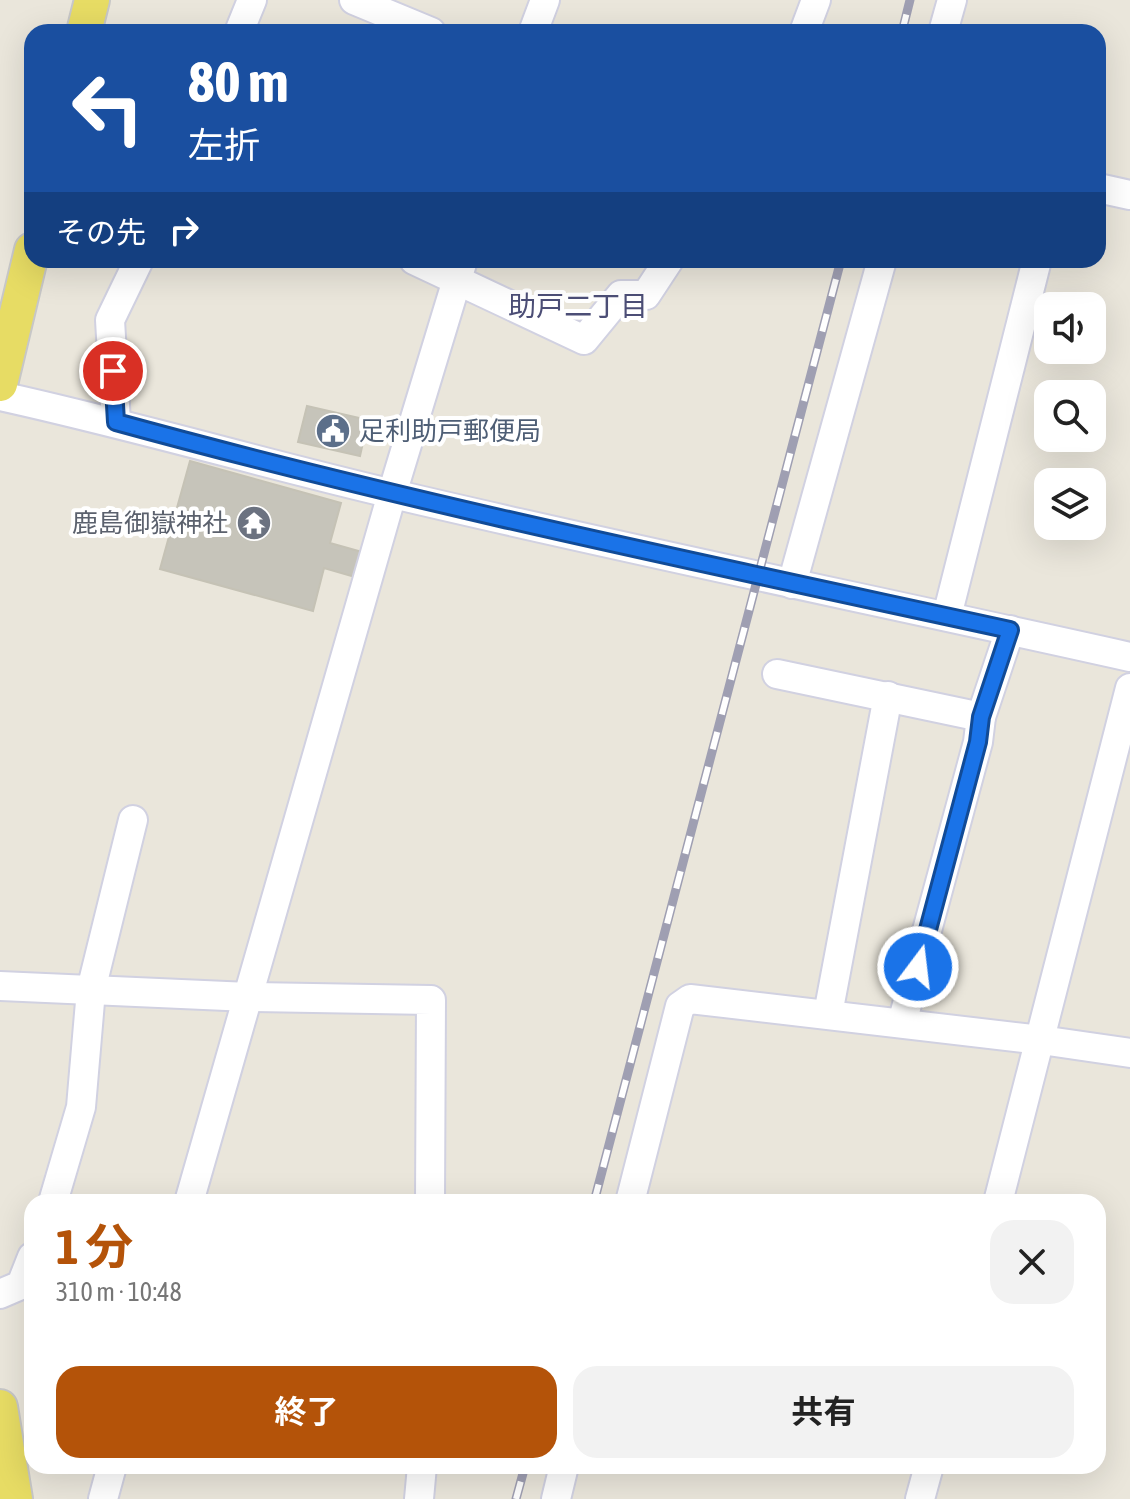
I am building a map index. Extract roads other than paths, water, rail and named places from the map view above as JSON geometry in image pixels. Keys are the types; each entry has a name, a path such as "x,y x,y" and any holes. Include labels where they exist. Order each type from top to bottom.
{"main road":[{"path":"86,24 92,0"},
{"path":"0,384 28,268"},
{"path":"0,1407 3,1441 15,1499"}],"street":[{"path":"242,24 252,0"},
{"path":"354,0 412,24"},
{"path":"536,24 545,0"},
{"path":"807,24 816,0"},
{"path":"945,24 952,0"},
{"path":"1106,190 1130,195"},
{"path":"116,422 110,320 135,268"},
{"path":"191,1194 392,494 460,270 584,340 621,295 646,295 664,268"},
{"path":"792,584 880,268"},
{"path":"947,616 1035,268"},
{"path":"0,396 116,422 392,494 1130,657"},
{"path":"902,1023 978,742 981,717 1010,630"},
{"path":"777,674 981,717"},
{"path":"1000,1194 1130,688"},
{"path":"828,1014 888,696"},
{"path":"55,1194 81,1107 91,990 133,820"},
{"path":"0,986 249,997 431,1000 430,1194"},
{"path":"632,1194 680,1006 690,999 1130,1053"},
{"path":"0,1294 21,1285 24,1277"},
{"path":"103,1499 110,1474"},
{"path":"419,1499 421,1474"},
{"path":"556,1499 562,1474"},
{"path":"920,1499 927,1474"}],"railway":[{"path":"904,24 910,0"},
{"path":"596,1194 839,268"},
{"path":"516,1499 523,1474"}],"place":[{"name":"足利助戸郵便局","path":"333,431"},
{"name":"鹿島御嶽神社","path":"254,523"}],"district":[{"name":"助戸二丁目","path":"578,306"}]}
